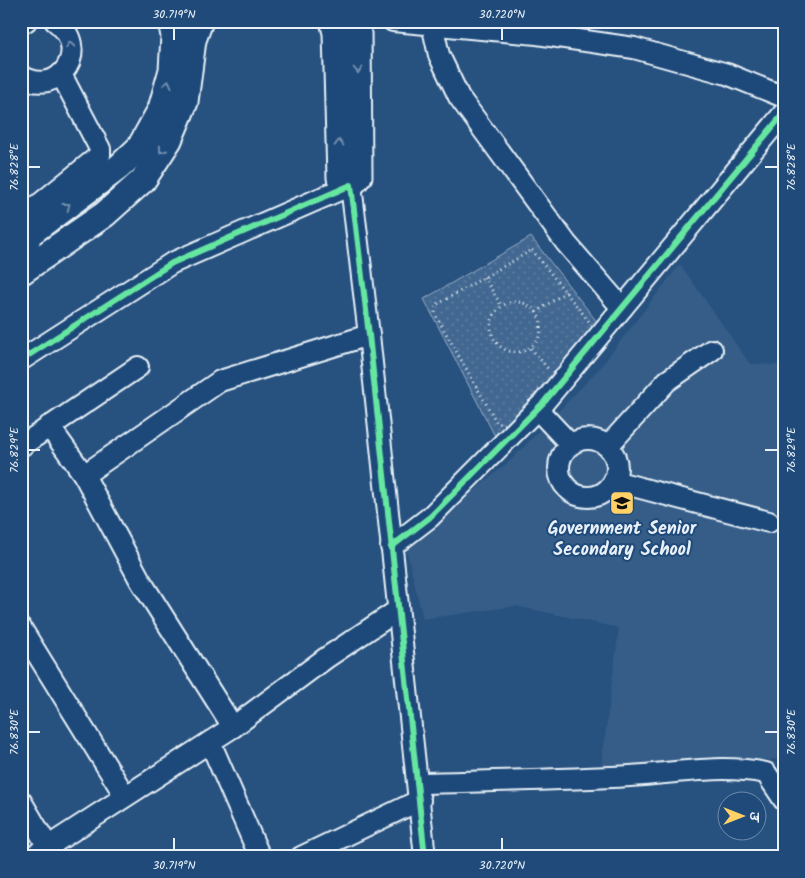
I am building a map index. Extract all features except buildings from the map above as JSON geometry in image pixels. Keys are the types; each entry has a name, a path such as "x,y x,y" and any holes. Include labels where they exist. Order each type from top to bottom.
{"main road":[{"path":"23,254 140,146 161,109 172,70 174,36 171,21"},
{"path":"23,254 105,214 143,180 168,140 184,102 193,40 200,21"},
{"path":"333,21 336,33 340,178 351,185 359,176 358,21"}],"street":[{"path":"21,24 26,21"},
{"path":"21,76 31,81 42,82 61,74 70,61 72,45 66,31 55,21"},
{"path":"393,21 537,34 634,48 727,74 784,97"},
{"path":"432,24 439,55 460,97 566,243 622,308"},
{"path":"23,254 36,206 100,155 100,148 61,74"},
{"path":"391,547 430,517 537,409 784,112"},
{"path":"21,360 172,263 351,185 370,335 425,857"},
{"path":"84,475 220,381 370,335"},
{"path":"608,446 667,381 712,350"},
{"path":"21,446 138,367"},
{"path":"537,409 570,444"},
{"path":"49,426 84,475 140,580 233,727"},
{"path":"590,438 600,440 608,446 617,463 614,481 601,494 592,497 583,497 567,488 559,471 560,461 570,444 590,438"},
{"path":"614,481 770,522"},
{"path":"21,801 44,853 125,796 233,727 326,658 398,610"},
{"path":"21,628 125,796"},
{"path":"210,742 260,857"},
{"path":"301,857 419,791 631,776 707,768 735,768 775,774 784,800"}],"path":[{"path":"532,250 591,324 592,328 590,334 508,425 498,423 435,314 436,305 484,277 532,250"},
{"path":"484,277 502,307"},
{"path":"536,312 566,292"},
{"path":"513,302 522,303 536,312 542,328 540,336 531,348 516,353 501,348 496,342 491,326 493,317 502,307 513,302"},
{"path":"531,348 552,375"}],"shaded area":[{"path":"531,237 601,327 498,442 424,299"},
{"name":"Government Senior Secondary School","path":"680,264 750,364 784,365 784,759 601,767 619,628 516,606 423,619 406,548 513,458 598,370"}],"cycle path":[{"path":"391,547 430,517 545,401 784,113"},
{"path":"21,360 172,263 351,185 425,857"}],"place":[{"name":"Government Senior Secondary School","path":"622,503"}]}
